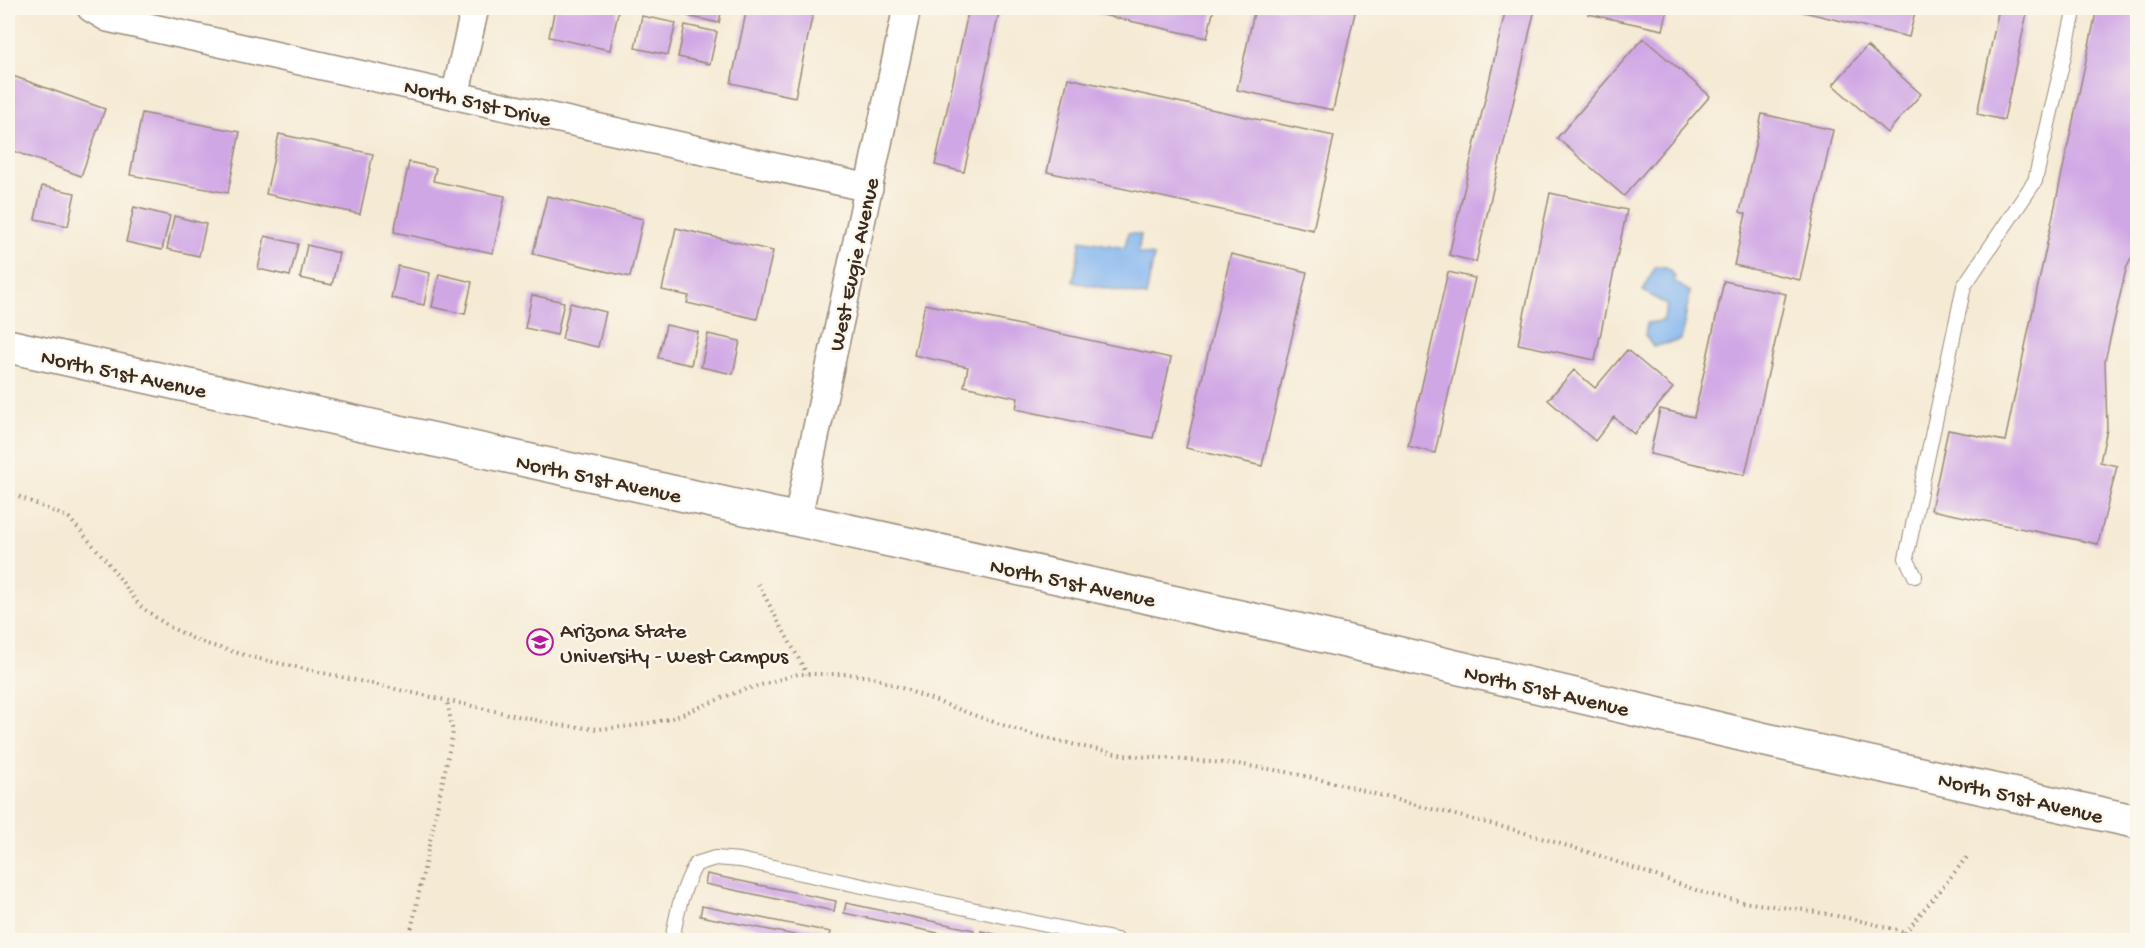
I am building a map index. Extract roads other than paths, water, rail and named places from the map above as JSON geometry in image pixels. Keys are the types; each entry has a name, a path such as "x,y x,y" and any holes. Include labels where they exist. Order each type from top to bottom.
{"main road":[{"name":"North 51st Avenue","path":"8,346 1294,629 1766,740 2138,822"}],"street":[{"name":"North 51st Drive","path":"91,8 108,18 868,188"},
{"path":"455,96 475,8"},
{"name":"West Eugie Avenue","path":"797,521 907,8"}],"lane":[{"path":"1915,576 1906,558 1964,286 2035,181 2075,8"},
{"path":"672,940 686,881 696,864 715,858 751,862 1118,940"}],"water":[{"path":"1128,233 1141,235 1138,253 1154,256 1146,296 1073,282 1081,240 1125,248"},
{"path":"1655,267 1666,267 1675,276 1674,281 1690,292 1681,340 1653,347 1645,335 1647,323 1663,321 1667,305 1643,291"}],"place":[{"name":"Arizona State University - West Campus","path":"540,642"}]}
